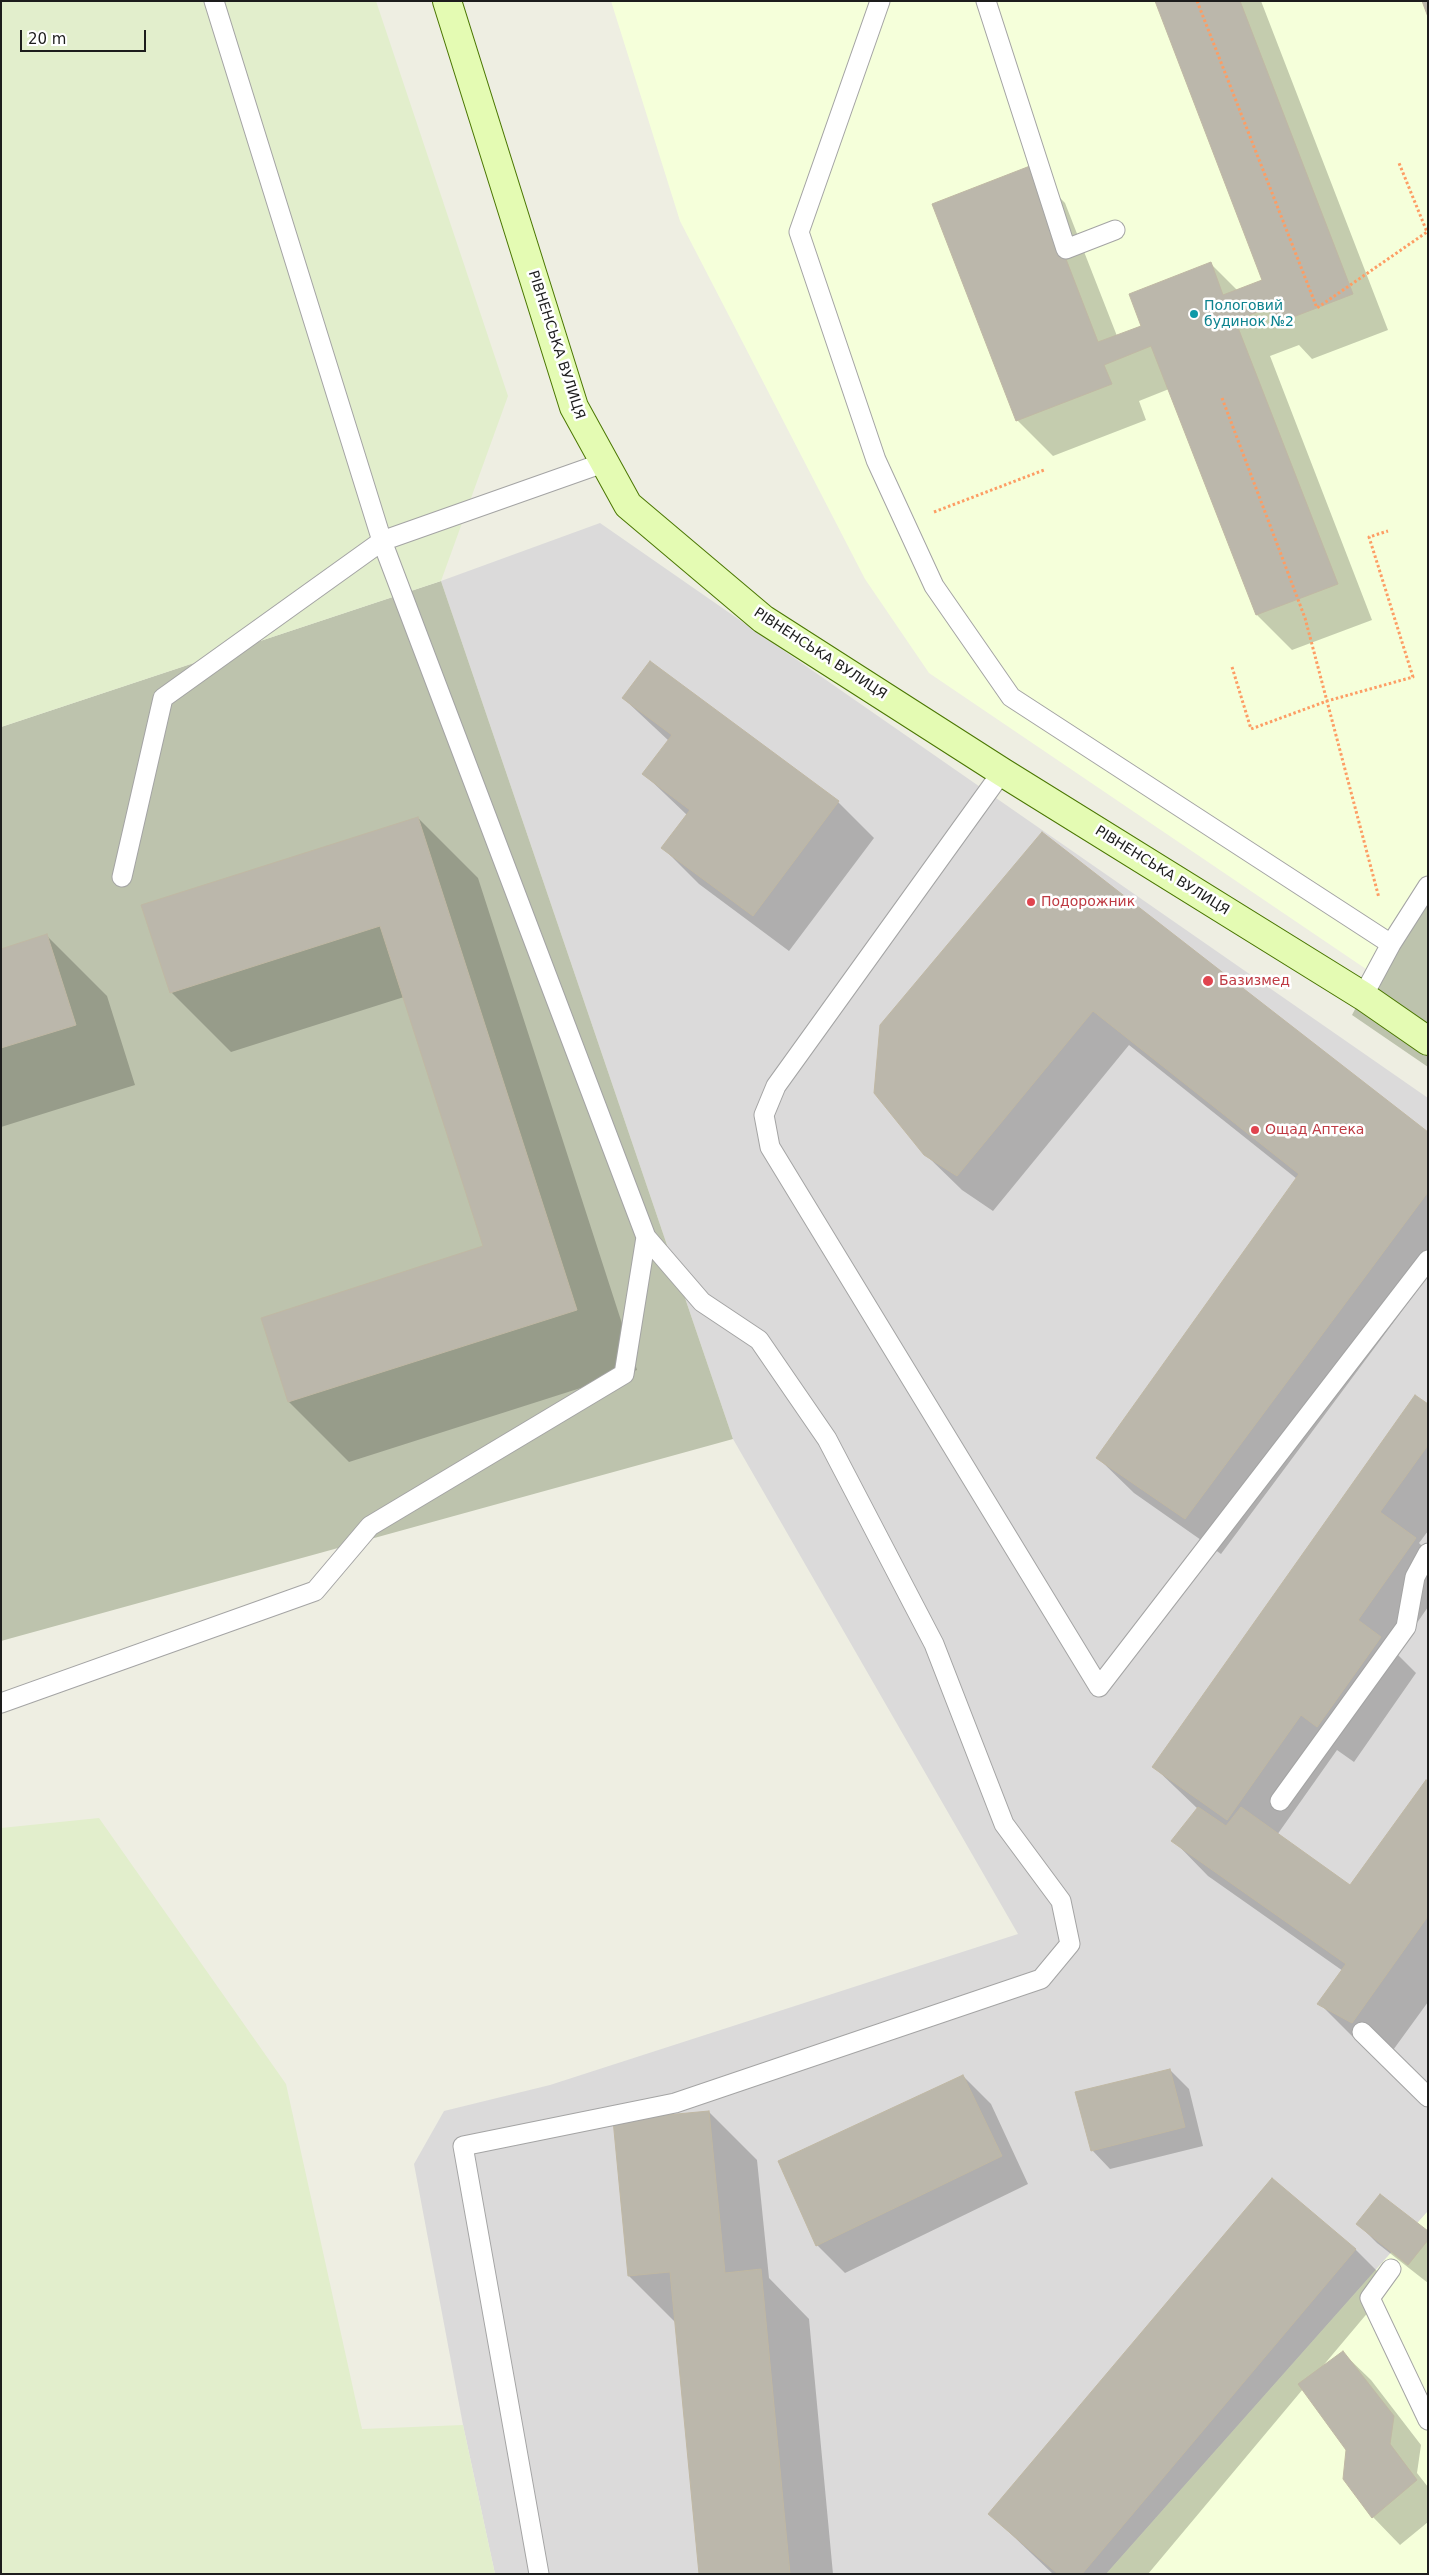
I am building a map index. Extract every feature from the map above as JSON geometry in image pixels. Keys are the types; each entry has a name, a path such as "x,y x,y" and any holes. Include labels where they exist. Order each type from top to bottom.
{"street":[{"name":"РІВНЕНСЬКА ВУЛИЦЯ","path":"447,1 574,407 603,463 628,505 763,619 1002,772 1363,996 1428,1041"}],"lane":[{"path":"214,1 382,541 646,1237 702,1302 759,1340 827,1439 934,1644 1004,1824 1060,1901 1070,1944 1041,1979 675,2103 463,2146 538,2574"},
{"path":"880,1 799,232 876,460 934,586 1011,696 1391,944"},
{"path":"986,1 1066,249 1115,230"},
{"path":"122,877 163,698 382,541 603,463"},
{"path":"1002,772 776,1086 764,1115 770,1147 1098,1687 1428,1260"},
{"path":"1363,996 1391,944 1428,886"},
{"path":"1,1703 315,1591 370,1526 624,1374 646,1237"},
{"path":"1280,1801 1406,1627 1422,1582 1428,1553"},
{"path":"1362,2032 1428,2096"},
{"path":"1390,2269 1370,2298 1428,2420"}],"path":[{"path":"1197,1 1317,308 1427,232 1399,163"},
{"path":"1222,398 1305,618 1391,944"},
{"path":"905,523 1044,470"},
{"path":"1232,667 1251,729 1327,701 1413,676 1369,536 1388,532"}],"shaded area":[{"path":"1,1 376,1 508,396 441,581 1,727"},
{"path":"611,1 1428,1 1428,1011 929,673 865,579 680,221"},
{"path":"600,523 1428,1098 1428,2211 1106,2574 495,2574 463,2425 414,2164 444,2111 550,2085 1018,1934 733,1439 441,581"},
{"path":"441,581 733,1439 1,1641 1,727"},
{"path":"1428,886 1428,1067 1352,1015 1418,889"},
{"path":"99,1818 286,2084 362,2429 463,2425 495,2574 1,2574 1,1828"},
{"path":"1428,2211 1428,2574 1106,2574"}],"building":[{"name":"Пологовий будинок №2","path":"1155,1 1240,1 1353,294 1275,324 1269,308 1235,320 1338,584 1256,615 1151,346 1104,365 1112,384 1016,421 932,204 1030,166 1098,342 1141,326 1129,294 1211,262 1223,295 1262,280"},
{"path":"1422,1 1428,1 1428,17"},
{"path":"650,661 839,801 753,916 661,848 690,810 642,774 672,735 622,698"},
{"path":"418,817 577,1310 288,1402 261,1318 483,1246 380,926 170,993 141,905"},
{"path":"1042,832 1428,1132 1428,1192 1185,1519 1096,1458 1299,1174 1093,1011 957,1176 924,1155 874,1093 880,1025"},
{"path":"47,934 76,1025 1,1048 1,949"},
{"path":"1415,1395 1428,1404 1428,1445 1380,1512 1416,1538 1358,1620 1381,1637 1317,1727 1301,1715 1227,1820 1152,1767"},
{"path":"1426,1780 1428,1781 1428,1916 1352,2023 1317,2004 1346,1964 1171,1841 1198,1807 1226,1826 1241,1807 1350,1885"},
{"path":"1170,2069 1185,2127 1091,2151 1075,2092"},
{"path":"963,2075 1002,2156 816,2246 778,2161"},
{"path":"709,2111 725,2273 761,2269 790,2574 699,2574 670,2272 628,2276 613,2120"},
{"path":"1272,2178 1356,2249 1082,2574 1058,2574 988,2514"},
{"path":"1380,2194 1428,2231 1428,2240 1408,2265 1356,2224"},
{"path":"1343,2351 1394,2416 1390,2444 1417,2480 1372,2518 1343,2479 1346,2450 1298,2384"}],"place":[{"name":"Пологовий будинок №2","path":"1194,314"},
{"name":"Подорожник","path":"1031,902"},
{"name":"Базизмед","path":"1208,981"},
{"name":"Ощад Аптека","path":"1255,1130"}]}
